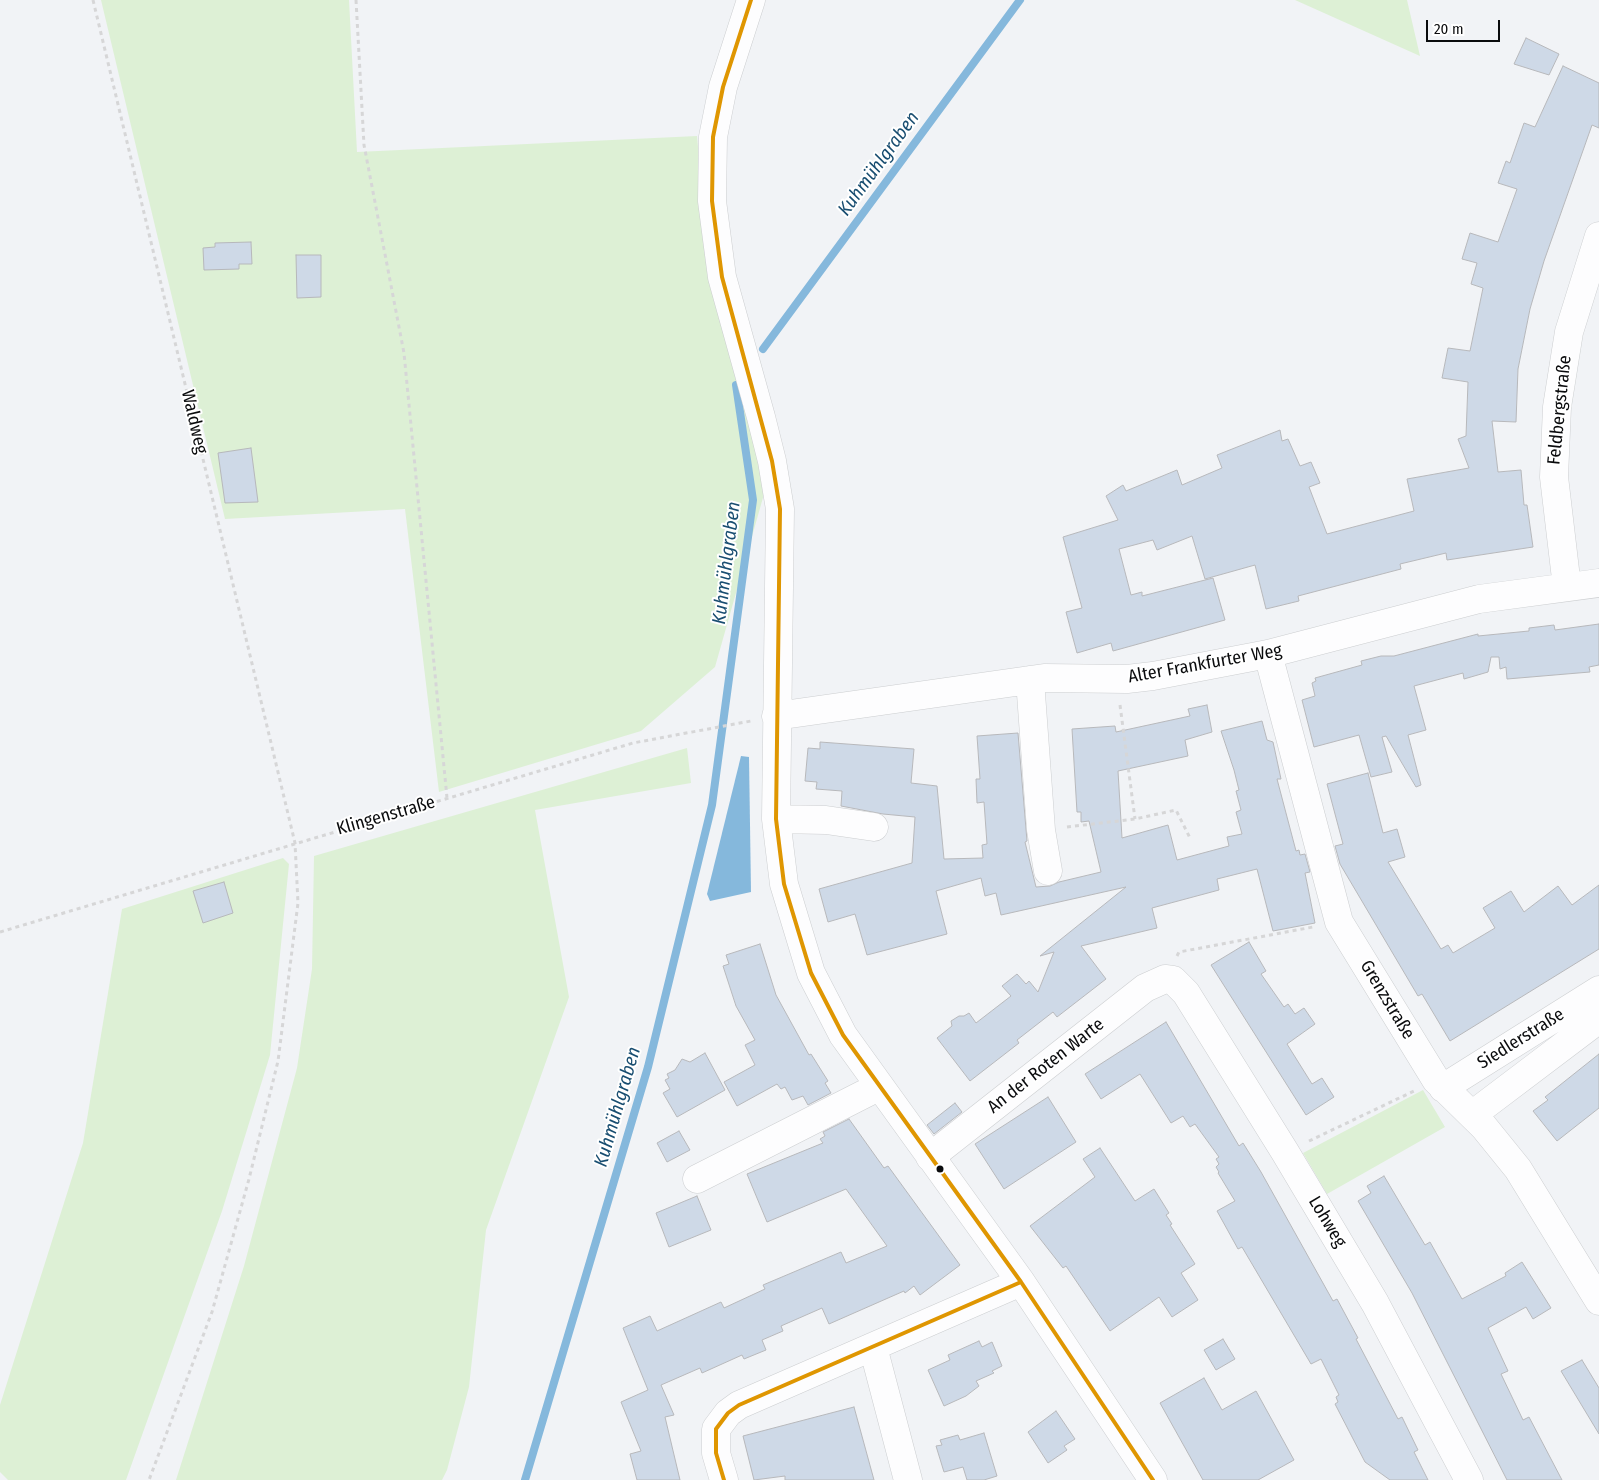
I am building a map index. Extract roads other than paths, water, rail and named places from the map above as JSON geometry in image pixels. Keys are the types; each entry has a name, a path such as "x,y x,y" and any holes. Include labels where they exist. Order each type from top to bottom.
{"street":[{"path":"751,0 723,87 713,137 712,201 722,278 761,417 772,461 780,509 781,551 776,716 776,819 784,884 811,973 843,1036 878,1087 1021,1282 1152,1480"},
{"name":"Feldbergstraße","path":"1567,587 1554,477 1556,407 1569,332 1599,236"},
{"name":"Alter Frankfurter Weg","path":"776,716 1030,680 1059,677 1117,679 1153,676 1268,654 1464,602 1599,583"},
{"name":"Grenzstraße","path":"1268,654 1340,922 1439,1084 1472,1115 1518,1169 1599,1301"},
{"path":"1030,680 1040,830 1048,871"},
{"path":"776,819 826,820 874,827"},
{"name":"Lohweg","path":"1165,979 1179,984 1186,993 1285,1152 1375,1303 1469,1480"},
{"name":"An der Roten Warte","path":"930,1157 1146,988 1165,979"},
{"name":"Siedlerstraße","path":"1439,1084 1599,990"},
{"name":"Siedlerstraße","path":"1472,1115 1599,1019"},
{"path":"697,1179 878,1087"},
{"path":"724,1480 715,1438 720,1422 739,1405 1021,1282"},
{"path":"872,1347 908,1480"}],"water":[{"path":"741,756 749,757 751,892 710,901 707,894"}],"waterway":[{"name":"Kuhmühlgraben","path":"763,349 1020,0"},
{"name":"Kuhmühlgraben","path":"525,1480 648,1067 712,805 753,500 736,385"}]}
